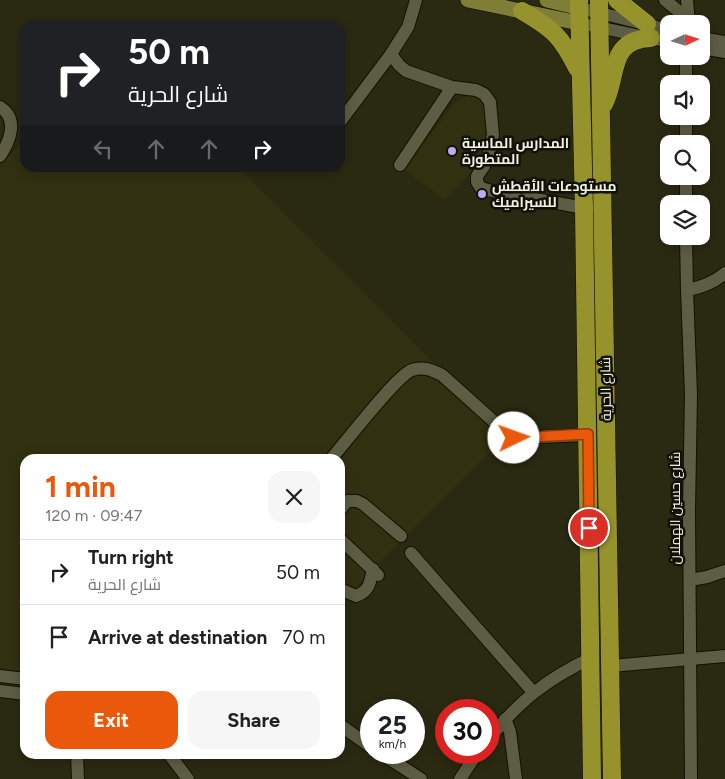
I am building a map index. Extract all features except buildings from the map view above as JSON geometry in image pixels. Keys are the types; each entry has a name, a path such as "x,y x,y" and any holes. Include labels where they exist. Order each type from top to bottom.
{"highway":[{"path":"600,111 608,95 621,50 649,31 617,0"},
{"name":"شارع الحرية","path":"579,10 588,434 592,779"},
{"path":"522,11 556,33 566,45 581,75"},
{"name":"شارع الحرية","path":"599,14 612,779"}],"main road":[{"path":"468,0 522,11 579,10"},
{"path":"547,0 579,10"}],"street":[{"path":"345,106 391,54 408,27 416,0"},
{"path":"664,0 682,15"},
{"path":"687,0 688,15"},
{"path":"579,10 599,14 649,31 660,37"},
{"path":"649,31 660,30"},
{"path":"710,40 725,42"},
{"path":"710,50 725,52"},
{"path":"391,54 406,71 452,87 476,90 484,94 490,102 493,135 484,166 477,176 477,182 480,187 487,190 584,208"},
{"path":"400,165 452,87"},
{"path":"0,107 8,115 11,136 0,156"},
{"name":"شارع حسين الهملان","path":"686,245 692,394 689,510 691,779"},
{"path":"687,290 701,288 716,281 725,273"},
{"path":"335,454 396,383 411,370 420,369 430,369 442,375 510,437 588,434"},
{"path":"345,504 347,501 357,501 363,504 401,536"},
{"path":"345,544 376,572 364,593 356,596 345,591"},
{"path":"411,553 533,692"},
{"path":"690,580 725,571"},
{"path":"611,666 725,656"},
{"path":"500,725 533,692 563,671 591,658"},
{"path":"0,676 20,678"},
{"path":"0,691 20,693"},
{"path":"505,719 510,732 516,779"},
{"path":"345,729 360,739"},
{"path":"77,759 78,779"},
{"path":"172,759 183,777"},
{"path":"397,764 420,779"},
{"path":"460,779 470,764"}],"shaded area":[{"name":"المدارس الماسية المتطورة","path":"470,94 478,97 484,103 488,123 487,146 476,168 445,200 404,170 455,102"},
{"path":"20,144 20,172 243,172 507,435 345,600 345,454 20,454 20,693 0,691 0,165"}],"place":[{"name":"المدارس الماسية المتطورة","path":"452,151"},
{"name":"مستودعات الأقطش للسيراميك","path":"482,194"}],"route":[{"path":"514,438 588,434 589,528"}]}
